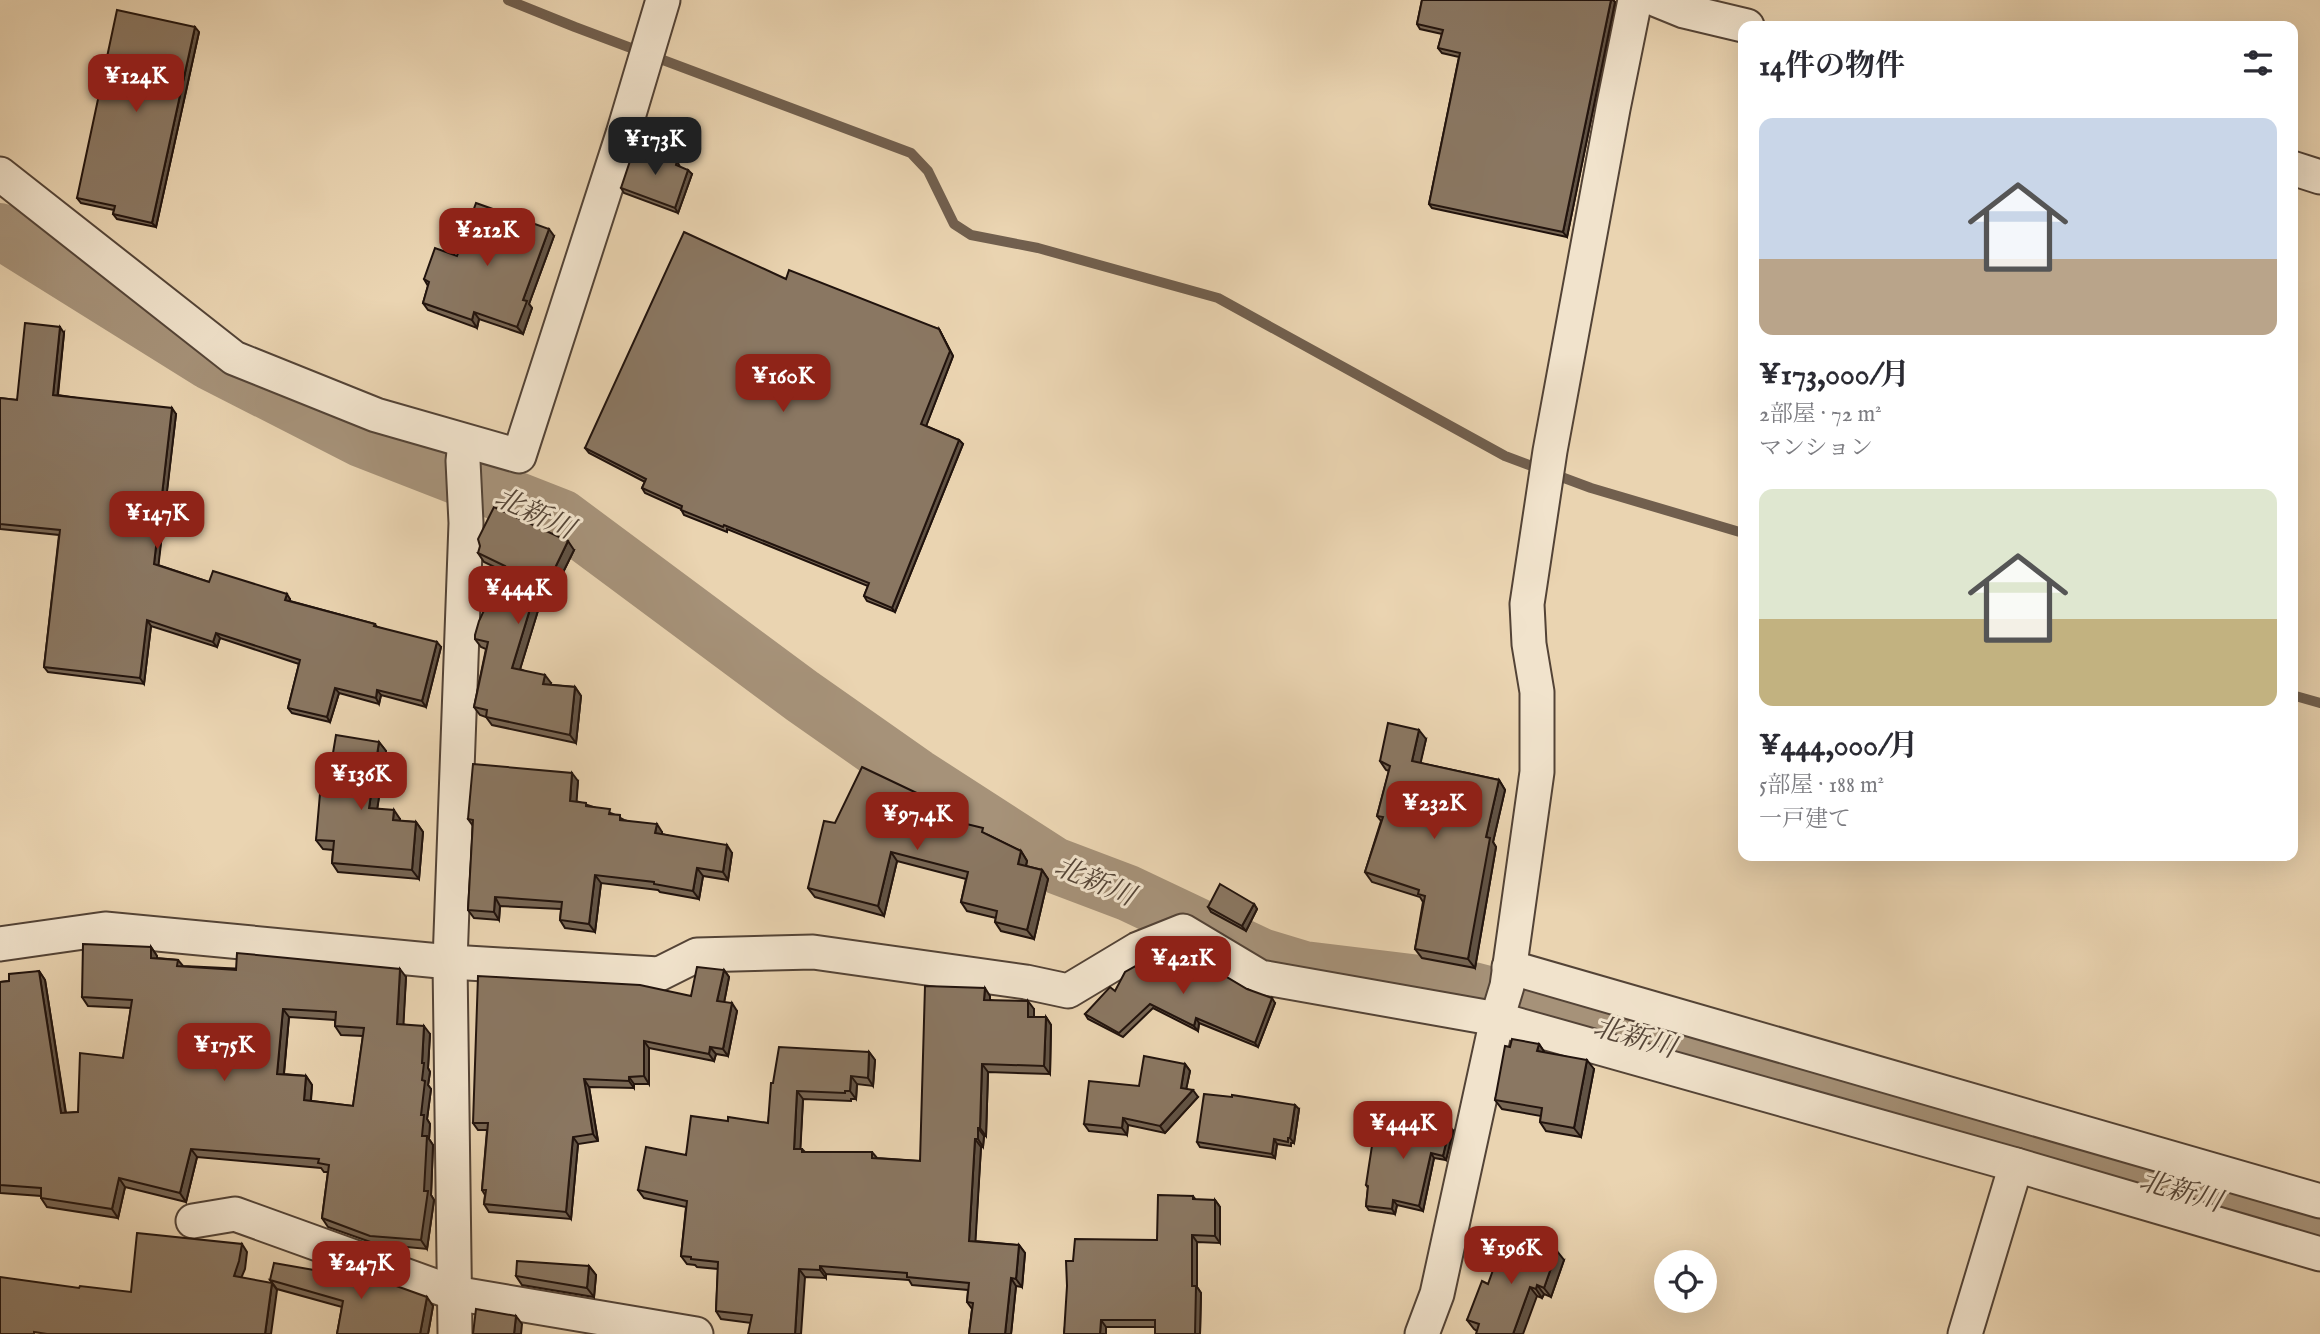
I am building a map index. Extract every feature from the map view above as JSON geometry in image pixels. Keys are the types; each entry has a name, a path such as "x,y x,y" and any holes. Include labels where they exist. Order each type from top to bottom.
{"street":[{"path":"0,174 234,358 464,451 519,456 663,0"},
{"path":"1422,1334 1437,1294 1508,977 1537,772 1537,692 1529,644 1527,604 1550,450 1635,0"},
{"path":"1657,0 1684,11 1738,24"},
{"path":"2298,170 2320,177"},
{"path":"455,1334 450,962 466,523 464,451"},
{"path":"0,944 105,929 450,962 659,974 696,955 813,953 1026,982 1068,991 1138,949 1183,931 1260,977 1497,1019 2016,1165 2320,1254"},
{"path":"1508,977 2320,1201"},
{"path":"1965,1334 2016,1165"},
{"path":"192,1221 235,1214 454,1293 696,1334"}],"building":[{"path":"1422,0 1611,0 1563,232 1429,204 1460,53 1438,48 1443,30 1417,24"},
{"path":"117,10 195,27 152,223 113,214 115,206 77,198"},
{"path":"640,148 677,161 676,165 688,170 675,208 621,188 634,149 640,151"},
{"path":"476,203 549,229 523,300 527,301 517,327 474,312 472,320 423,303 429,282 424,279 435,248 457,256"},
{"path":"684,232 786,279 789,270 939,329 950,351 921,424 959,440 892,608 864,596 869,583 681,510 682,506 642,488 646,479 585,448"},
{"path":"25,323 60,327 53,395 172,408 154,564 209,582 213,571 287,594 285,600 437,642 422,701 377,690 376,698 335,688 327,717 288,708 300,660 216,633 213,642 147,620 140,678 44,667 60,530 0,524 0,398 17,400"},
{"path":"494,507 568,541 540,599 534,596 512,668 545,675 543,684 575,687 570,735 486,717 487,710 474,707 488,642 475,639 475,635 505,566 478,553 478,539"},
{"path":"1388,723 1419,730 1412,761 1499,780 1486,837 1490,838 1468,959 1415,949 1425,896 1418,894 1419,890 1365,872 1383,817 1377,816 1390,766 1380,761"},
{"path":"336,735 379,742 369,808 394,810 393,820 416,822 412,870 332,863 334,841 316,840 321,782 328,783"},
{"path":"473,764 572,773 570,801 610,809 609,814 620,815 620,820 657,824 655,833 727,845 723,872 697,868 693,891 654,882 595,875 589,924 560,920 562,902 495,897 494,912 468,910 473,820 468,819"},
{"path":"862,767 921,795 913,811 983,828 982,832 1021,851 1018,864 1042,870 1027,930 995,922 997,911 961,902 968,872 891,852 878,906 808,888 824,821 835,823"},
{"path":"1220,884 1254,904 1242,926 1208,907"},
{"path":"83,944 151,947 151,958 178,960 177,966 236,970 237,953 400,969 397,1024 424,1026 422,1080 425,1081 421,1115 424,1115 422,1136 427,1136 424,1191 428,1191 421,1240 370,1236 322,1218 329,1165 318,1163 319,1159 191,1149 180,1193 119,1178 112,1209 41,1198 41,1188 0,1185 0,982 9,981 9,974 39,971 61,1113 78,1112 80,1053 123,1058 132,1000 82,997","holes":["283,1009 336,1012 335,1026 364,1028 353,1106 304,1100 306,1076 277,1074"]},
{"path":"1178,948 1247,989 1272,998 1255,1043 1196,1018 1194,1026 1150,1004 1119,1033 1085,1014 1110,987 1115,991 1125,972"},
{"path":"697,967 724,970 717,1001 732,1003 723,1049 710,1047 709,1054 644,1041 644,1076 629,1077 629,1081 584,1079 593,1134 573,1137 566,1212 484,1204 486,1190 482,1190 488,1123 473,1123 478,976 640,985 691,996"},
{"path":"925,986 985,988 984,1000 1028,1001 1028,1017 1046,1017 1044,1066 982,1064 980,1128 978,1139 975,1139 969,1241 1019,1245 1016,1279 1011,1278 1005,1334 969,1334 973,1303 967,1302 969,1283 907,1277 907,1273 820,1266 820,1270 799,1269 795,1334 748,1334 752,1315 716,1311 718,1262 681,1256 687,1201 638,1190 646,1147 686,1155 691,1116 728,1121 728,1117 768,1123 771,1083 779,1047 869,1052 868,1078 851,1076 850,1091 797,1091 794,1149 802,1149 802,1152 872,1152 872,1158 920,1161"},
{"path":"1512,1039 1539,1044 1537,1051 1587,1060 1574,1128 1540,1122 1542,1108 1495,1100 1505,1046 1510,1047"},
{"path":"1144,1056 1185,1064 1181,1088 1193,1090 1160,1126 1123,1118 1122,1128 1084,1124 1089,1081 1139,1086"},
{"path":"1204,1094 1232,1095 1295,1105 1288,1142 1274,1139 1272,1154 1197,1142"},
{"path":"1386,1117 1450,1126 1443,1156 1431,1153 1419,1206 1393,1200 1392,1209 1366,1206 1366,1185 1373,1139 1381,1140"},
{"path":"1158,1195 1215,1200 1215,1236 1192,1235 1192,1286 1196,1286 1195,1334 1155,1334 1155,1320 1101,1320 1100,1334 1064,1334 1066,1261 1073,1261 1075,1239 1157,1240"},
{"path":"137,1233 242,1244 234,1276 272,1283 265,1334 0,1334 0,1277 131,1292"},
{"path":"1510,1235 1557,1251 1544,1288 1537,1285 1536,1289 1530,1287 1513,1334 1476,1334 1479,1324 1467,1320 1482,1281 1488,1284 1503,1242 1507,1244"},
{"path":"517,1261 589,1266 587,1288 516,1276"},
{"path":"274,1263 388,1283 427,1297 420,1334 337,1334 343,1301 270,1280"},
{"path":"476,1309 516,1316 514,1334 473,1334"}],"waterway":[{"path":"508,0 911,153 928,171 954,224 971,235 1038,248 1218,298 1505,456 1591,488 1738,532"},
{"name":"北新川","path":"0,231 210,362 363,440 561,517 802,696 916,776 1054,865 1128,893 1261,956 1304,969 1469,989 1658,1039 2320,1229"},
{"path":"2298,697 2320,703"}]}
